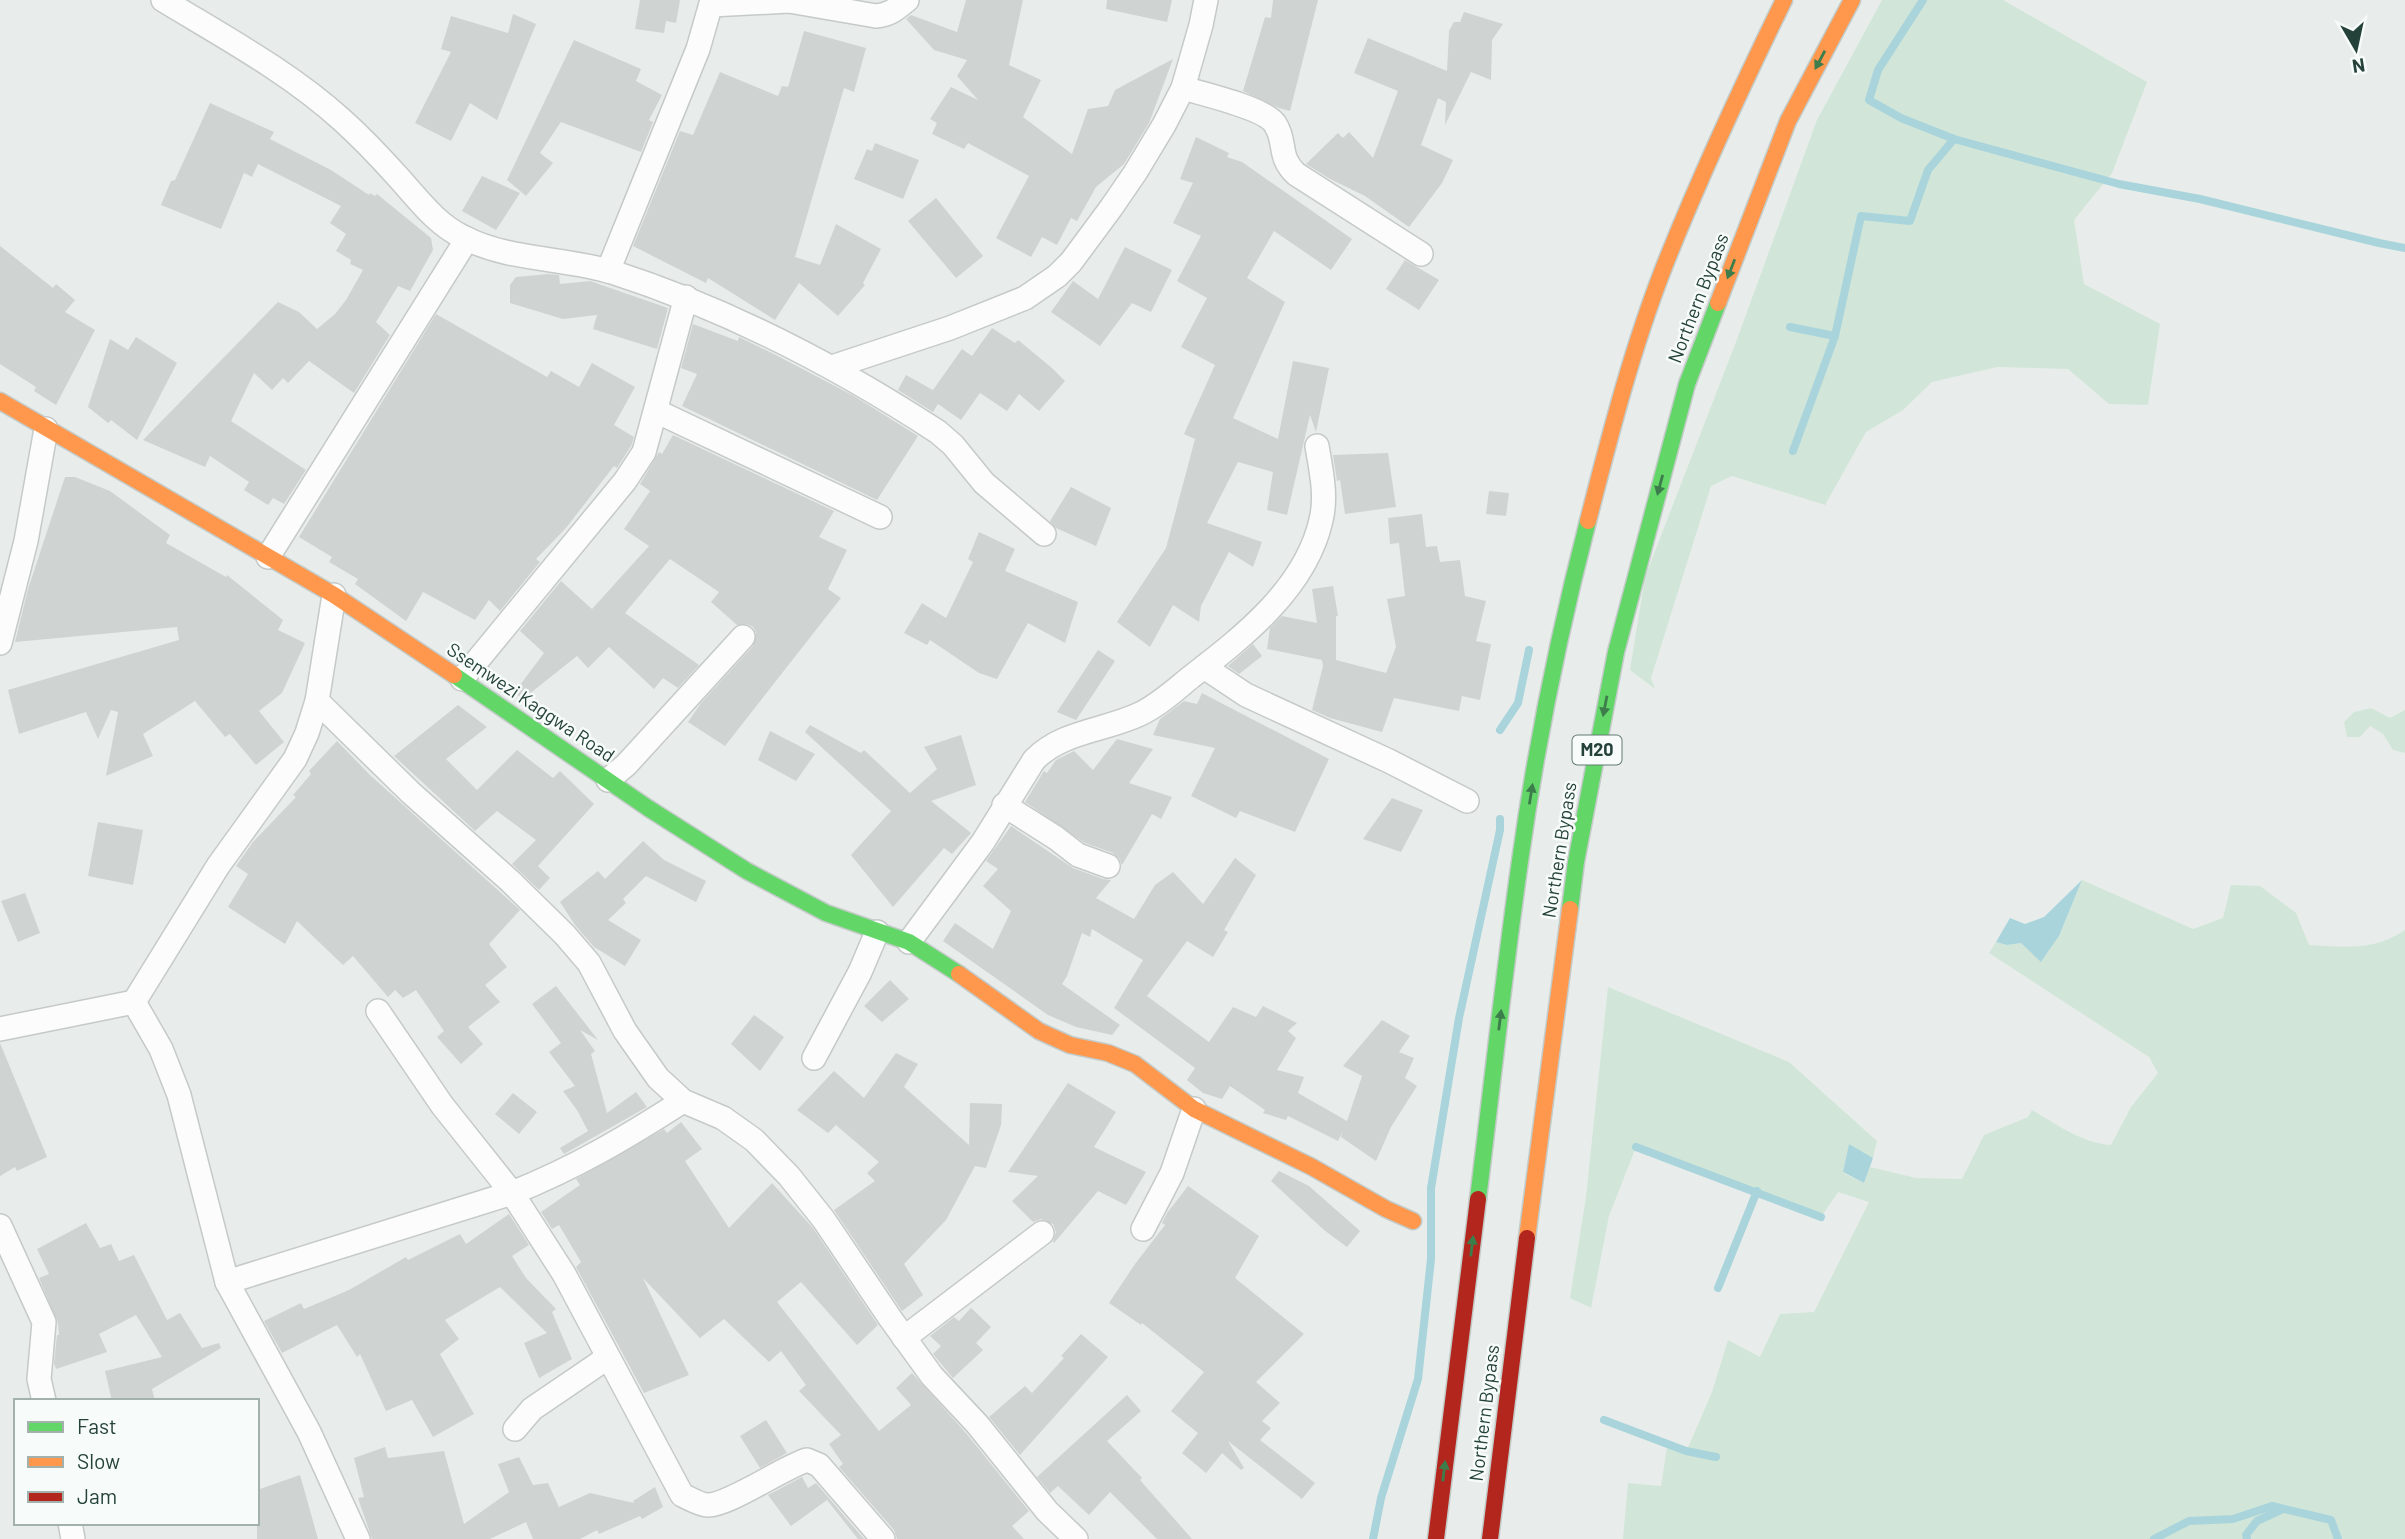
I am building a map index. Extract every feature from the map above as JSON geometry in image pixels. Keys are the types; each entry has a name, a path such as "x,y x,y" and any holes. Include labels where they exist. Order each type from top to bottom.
{"main road":[{"name":"Northern Bypass","path":"1436,1539 1520,860 1567,603 1607,446 1639,337 1664,267 1722,128 1784,0"},
{"name":"Northern Bypass","path":"1490,1539 1576,862 1615,652 1687,384 1788,121 1852,0"},
{"name":"Ssemwezi Kaggwa Road","path":"0,401 334,595 648,808 747,871 826,913 909,942 944,963 1039,1031 1070,1045 1108,1053 1135,1063 1194,1109 1413,1221"}],"street":[{"path":"163,0 297,83 342,120 384,161 431,214 451,231 519,256 608,271 686,297 832,367 938,432 953,445 984,483 1044,534"},
{"path":"608,271 698,48 711,3 789,1 876,16 895,11 907,0"},
{"path":"832,367 950,328 1025,298 1041,289 1072,262 1135,173 1183,88 1206,0"},
{"path":"1183,88 1268,116 1279,133 1283,159 1296,174 1421,254"},
{"path":"268,557 467,239"},
{"path":"461,679 625,481 644,452 686,297"},
{"path":"656,411 880,517"},
{"path":"0,643 26,541 46,429"},
{"path":"909,942 983,842 1004,805 1043,751 1064,739 1124,722 1144,712 1246,634 1271,608 1307,556 1317,536 1322,517 1323,487 1317,446"},
{"path":"0,1029 134,1002 218,866 295,759 317,701 334,595"},
{"path":"608,780 626,765 743,637"},
{"path":"1204,667 1246,695 1389,761 1467,802"},
{"path":"317,701 411,793 510,881 565,935 589,963 625,1031 658,1078 683,1101 734,1125 754,1140 789,1176 824,1220 932,1376 977,1424 1047,1511 1076,1539"},
{"path":"1004,805 1078,855 1108,866"},
{"path":"814,1058 860,972 877,932"},
{"path":"134,1002 161,1049 179,1095 227,1282 309,1432 358,1539"},
{"path":"378,1011 442,1105 512,1193 564,1274 682,1495 707,1505 730,1498 789,1466 807,1460 819,1465 883,1539"},
{"path":"227,1282 512,1193 592,1158 683,1101"},
{"path":"1143,1229 1172,1173 1194,1109"},
{"path":"0,1226 44,1322 39,1379 44,1399"},
{"path":"904,1338 1042,1233"},
{"path":"515,1429 532,1409 607,1357"}],"green space":[{"path":"1882,0 2003,0 2147,82 2112,173 2074,220 2084,284 2160,324 2148,405 2109,404 2068,369 1997,367 1932,382 1903,410 1866,432 1825,505 1732,476 1711,486 1651,678 1655,689 1630,670 1645,577 1736,342 1817,120"},
{"path":"2371,708 2390,718 2405,710 2405,753 2393,750 2383,734 2370,726 2360,737 2347,737 2344,722 2354,712"},
{"path":"2082,880 2193,929 2223,918 2231,885 2260,886 2296,913 2309,945 2371,945 2405,930 2405,1539 1623,1539 1628,1483 1661,1486 1667,1447 1687,1450 1712,1392 1728,1340 1760,1357 1780,1314 1814,1312 1869,1202 1838,1192 1821,1217 1636,1147 1609,1216 1591,1308 1570,1298 1586,1197 1608,987 1789,1062 1877,1141 1873,1158 1849,1145 1843,1173 1864,1183 1870,1167 1916,1178 1962,1179 1984,1135 2028,1117 2032,1110 2080,1137 2111,1145 2131,1107 2158,1073 2149,1057 1989,953 1996,942 2007,945 2021,943 2042,961 2059,936"}],"water":[{"path":"2082,880 2059,936 2041,962 2021,943 2007,945 1996,942 2010,918 2025,924 2044,917"},
{"path":"1849,1144 1873,1158 1864,1183 1843,1172"}],"building":[{"path":"640,0 680,0 676,23 666,21 664,33 635,29"},
{"path":"966,0 1023,0 1009,65 1041,80 1023,117 1072,154 1088,109 1108,106 1115,90 1173,59 1149,123 1124,164 1096,187 1077,221 1071,218 1057,245 1042,237 1031,257 996,238 1029,176 968,143 964,149 932,134 937,123 930,119 951,87 978,100 957,76 967,60 934,50 906,19 911,15 957,32"},
{"path":"1107,0 1172,0 1167,22 1106,9"},
{"path":"1273,0 1318,0 1290,111 1243,91 1265,17 1271,18"},
{"path":"1464,12 1503,24 1492,40 1491,80 1471,72 1445,125 1446,102 1438,98 1421,145 1453,160 1442,183 1409,227 1365,196 1306,164 1338,133 1343,138 1349,132 1373,158 1398,91 1354,73 1368,38 1447,71 1449,31 1454,22 1460,22"},
{"path":"513,14 536,24 497,120 470,103 451,141 415,123 451,52 441,49 451,16 508,33"},
{"path":"804,31 866,48 854,92 844,88 795,257 820,265 836,224 881,249 863,283 865,285 838,316 799,283 775,320 708,278 706,283 633,246 680,131 693,135 720,72 778,96 782,86 788,87"},
{"path":"574,40 641,69 636,81 662,95 649,120 653,122 641,152 561,122 540,153 553,163 526,196 507,180"},
{"path":"210,103 274,132 270,139 331,170 369,195 377,194 431,238 433,250 410,291 398,286 376,322 390,335 354,393 309,361 288,383 283,378 272,390 254,373 231,421 306,470 284,504 273,498 268,505 244,490 249,482 210,456 205,467 143,440 278,302 299,312 317,329 335,314 346,300 363,270 350,264 351,260 336,251 346,234 330,223 341,206 258,164 252,177 244,173 221,229 161,205"},
{"path":"1196,137 1229,153 1227,157 1242,162 1352,239 1331,270 1274,231 1247,278 1285,302 1233,418 1278,439 1293,361 1329,368 1316,432 1310,415 1287,515 1267,510 1273,472 1238,462 1207,523 1262,542 1253,567 1229,552 1201,606 1199,622 1173,605 1150,647 1117,622 1166,548 1195,439 1184,434 1215,365 1181,347 1207,298 1177,281 1201,236 1173,223 1193,183 1180,179"},
{"path":"875,143 919,160 903,199 854,179 867,149 872,151"},
{"path":"482,176 520,193 496,230 462,211"},
{"path":"936,198 983,256 956,278 908,221"},
{"path":"0,246 53,288 56,284 75,300 65,312 95,330 56,405 34,391 36,387 0,364"},
{"path":"1125,247 1172,270 1151,312 1132,303 1100,346 1051,312 1073,281 1098,299"},
{"path":"1405,260 1439,280 1419,310 1386,289"},
{"path":"559,275 560,284 590,281 668,308 657,349 593,329 597,315 563,319 510,303 510,285 516,277"},
{"path":"436,314 547,377 551,371 579,387 592,363 635,387 614,425 634,437 617,468 614,466 566,528 536,559 540,562 500,611 489,600 475,620 423,592 406,621 355,584 358,579 329,562 332,557 299,537"},
{"path":"693,324 738,341 739,337 774,354 854,396 918,436 877,500 682,406 697,374 681,368"},
{"path":"992,328 1015,343 1018,340 1065,381 1039,411 1019,394 1007,411 980,393 961,420 938,404 933,412 898,390 906,375 933,390 962,349 972,356"},
{"path":"136,337 177,363 137,440 88,407 110,339 128,350"},
{"path":"673,435 834,511 819,537 847,550 828,589 841,598 725,746 688,722 701,703 753,646 756,633 753,627 747,624 737,625 711,602 719,592 670,559 625,613 699,665 678,688 663,678 654,689 609,647 588,668 577,656 523,699 514,693 544,653 520,631 561,581 592,609 649,546 624,529 650,491 640,484 659,452 662,454"},
{"path":"1388,453 1396,507 1345,514 1333,455"},
{"path":"65,477 75,477 110,491 170,535 166,543 226,577 227,575 283,620 278,630 305,643 282,693 259,711 284,742 256,765 230,734 225,737 195,701 143,734 153,756 106,776 118,712 111,710 98,739 86,712 19,734 8,690 179,640 177,627 15,642 28,589"},
{"path":"1071,487 1111,508 1096,546 1056,528 1050,521"},
{"path":"1489,491 1509,493 1506,516 1486,514"},
{"path":"1422,514 1426,547 1437,546 1440,562 1460,560 1465,596 1486,601 1476,641 1491,644 1480,700 1462,696 1459,711 1394,698 1382,732 1330,718 1312,710 1323,666 1322,660 1267,649 1270,628 1282,616 1317,623 1312,589 1333,586 1338,616 1336,660 1386,673 1396,647 1387,599 1405,596 1399,543 1390,544 1388,518"},
{"path":"979,532 1015,549 1005,571 1078,602 1065,643 1028,623 997,679 979,673 930,640 927,645 904,633 922,603 946,618 973,562 968,559"},
{"path":"1253,644 1262,656 1239,674 1228,666"},
{"path":"1098,650 1115,661 1076,720 1057,712"},
{"path":"1202,693 1329,759 1295,832 1240,811 1236,818 1191,796 1215,748 1153,735 1160,719 1184,701 1197,704"},
{"path":"458,705 487,727 446,759 477,790 517,750 553,778 560,771 594,804 538,866 550,878 539,890 512,864 536,840 497,811 475,831 394,756"},
{"path":"810,725 861,753 864,750 910,793 937,769 924,747 961,735 976,785 931,801 971,833 952,854 944,848 893,907 851,855 891,811 805,732"},
{"path":"770,731 815,754 796,781 758,760"},
{"path":"1117,739 1153,749 1129,783 1172,797 1161,819 1152,814 1122,865 1113,853 1085,843 1025,802 1044,771 1047,773 1056,760 1074,751 1093,770"},
{"path":"337,741 370,775 520,910 489,944 507,967 485,985 500,1002 468,1027 483,1044 461,1064 437,1037 444,1031 416,990 403,998 395,990 388,997 353,956 343,965 297,921 285,944 228,907 248,874 236,866 253,842 296,797 293,795 311,774 309,771"},
{"path":"1392,798 1423,810 1401,852 1363,839"},
{"path":"98,822 143,830 133,885 88,876"},
{"path":"1011,826 1073,868 1111,880 1096,898 1134,919 1155,885 1173,872 1203,904 1235,858 1256,875 1224,930 1228,932 1213,957 1187,941 1147,996 1209,1042 1233,1007 1256,1017 1263,1006 1297,1023 1288,1031 1296,1038 1277,1070 1304,1077 1298,1093 1347,1121 1362,1076 1343,1066 1382,1020 1410,1036 1399,1052 1414,1058 1405,1078 1417,1086 1391,1127 1376,1161 1341,1137 1343,1131 1338,1141 1288,1116 1286,1120 1263,1113 1265,1110 1230,1086 1222,1099 1203,1093 1187,1080 1195,1068 1114,1008 1143,960 1092,929 1090,937 1082,933 1062,984 1120,1025 1112,1035 1076,1027 1048,1015 943,941 955,923 993,949 1011,911 983,886 998,869 986,861"},
{"path":"643,841 664,860 706,881 696,902 646,876 623,899 626,903 608,920 641,940 625,966 594,947 560,902 598,871 605,879"},
{"path":"25,893 40,933 18,942 1,901"},
{"path":"890,980 909,999 882,1022 864,1006"},
{"path":"556,986 598,1040 580,1030 595,1051 591,1054 607,1113 636,1092 647,1107 564,1154 560,1148 588,1131 563,1091 575,1086 549,1052 561,1043 532,1004"},
{"path":"754,1015 784,1037 760,1071 731,1044"},
{"path":"0,1043 47,1157 17,1171 15,1167 0,1176"},
{"path":"896,1053 918,1064 904,1087 969,1145 970,1103 1002,1104 1001,1125 986,1168 975,1166 946,1220 904,1264 923,1295 902,1311 834,1210 875,1181 867,1173 879,1162 836,1125 828,1133 797,1110 834,1071 864,1098"},
{"path":"1068,1083 1116,1112 1094,1147 1146,1172 1126,1205 1098,1191 1054,1243 1056,1232 1053,1224 1041,1219 1033,1222 1012,1201 1038,1176 1008,1172"},
{"path":"513,1093 537,1112 519,1134 495,1114"},
{"path":"681,1122 702,1149 685,1161 729,1228 772,1183 813,1228 878,1325 857,1345 801,1282 777,1302 879,1431 911,1405 896,1388 912,1373 966,1433 1029,1511 1012,1526 1024,1539 897,1539 894,1530 839,1467 843,1464 829,1444 841,1435 799,1391 806,1385 781,1351 769,1362 724,1319 700,1338 643,1278 689,1375 644,1393 576,1267 581,1262 559,1225 552,1229 541,1212 580,1185 576,1179 664,1129 667,1133"},
{"path":"1279,1171 1309,1186 1360,1231 1347,1247 1324,1230 1271,1181"},
{"path":"1188,1186 1259,1236 1235,1278 1304,1334 1256,1382 1280,1403 1262,1421 1271,1428 1260,1440 1315,1483 1302,1499 1228,1441 1244,1468 1241,1470 1222,1453 1206,1473 1182,1453 1198,1433 1171,1411 1204,1372 1142,1323 1141,1325 1109,1303 1165,1225 1162,1223 1167,1213"},
{"path":"509,1214 529,1245 512,1256 526,1278 556,1309 552,1312 572,1359 539,1378 524,1343 547,1333 500,1287 445,1320 459,1339 440,1354 474,1414 433,1437 412,1400 386,1411 360,1354 357,1357 337,1325 282,1353 264,1321 301,1303 304,1309 349,1290 406,1257 408,1260 460,1234 466,1244"},
{"path":"86,1223 100,1248 111,1244 119,1261 134,1255 167,1320 180,1313 202,1348 219,1343 221,1348 152,1389 154,1399 112,1399 105,1371 162,1357 136,1315 99,1334 107,1352 56,1369 54,1363 59,1335 58,1323 39,1278 49,1274 37,1249"},
{"path":"971,1308 991,1327 976,1343 983,1350 953,1378 933,1354 941,1346 930,1336 954,1317 959,1321"},
{"path":"1081,1334 1108,1357 1020,1455 989,1417 1025,1386 1032,1393 1064,1358 1061,1356"},
{"path":"1127,1395 1141,1411 1107,1441 1142,1478 1140,1480 1192,1539 1157,1539 1110,1492 1089,1515 1058,1486 1050,1493 1037,1477"},
{"path":"766,1420 787,1453 760,1468 740,1436"},
{"path":"385,1447 388,1458 444,1451 464,1524 509,1492 498,1464 519,1457 533,1485 548,1483 559,1507 590,1493 634,1503 633,1501 655,1487 663,1507 642,1519 640,1516 599,1534 597,1530 580,1539 533,1539 526,1522 490,1539 372,1539 358,1498 364,1497 354,1458"},
{"path":"300,1475 318,1539 257,1539 259,1489"},
{"path":"802,1477 808,1488 816,1483 864,1539 858,1539 827,1500 791,1526 768,1495"}],"waterway":[{"path":"1923,0 1878,70 1869,100 1901,118 1954,139 2119,184 2200,199 2405,248"},
{"path":"1790,327 1835,336 1861,216 1910,221 1928,170 1954,139"},
{"path":"1793,451 1835,336"},
{"path":"1500,730 1518,703 1529,650"},
{"path":"1373,1539 1381,1498 1418,1379 1431,1259 1431,1188 1459,1018 1500,830 1500,819"},
{"path":"1636,1147 1821,1217"},
{"path":"1718,1288 1757,1191"},
{"path":"1604,1420 1686,1451 1716,1457"},
{"path":"2154,1539 2189,1521 2233,1519 2272,1506 2331,1520 2338,1539"},
{"path":"2247,1539 2246,1535 2257,1521 2283,1509"}],"traffic: fast":[{"path":"1570,909 1576,862 1616,652 1687,384 1718,303"},
{"path":"1478,1199 1526,818 1549,690 1588,521"},
{"path":"454,675 648,808 747,871 826,913 909,942 959,974"}],"traffic: slow":[{"path":"1588,521 1613,424 1652,298 1721,132 1784,0"},
{"path":"1718,303 1788,121 1852,0"},
{"path":"0,401 334,595 454,675"},
{"path":"1527,1238 1570,909"},
{"path":"959,974 1039,1031 1070,1045 1108,1053 1135,1064 1194,1109 1413,1221"}],"traffic: jam":[{"path":"1436,1539 1478,1199"},
{"path":"1490,1539 1527,1238"}]}
